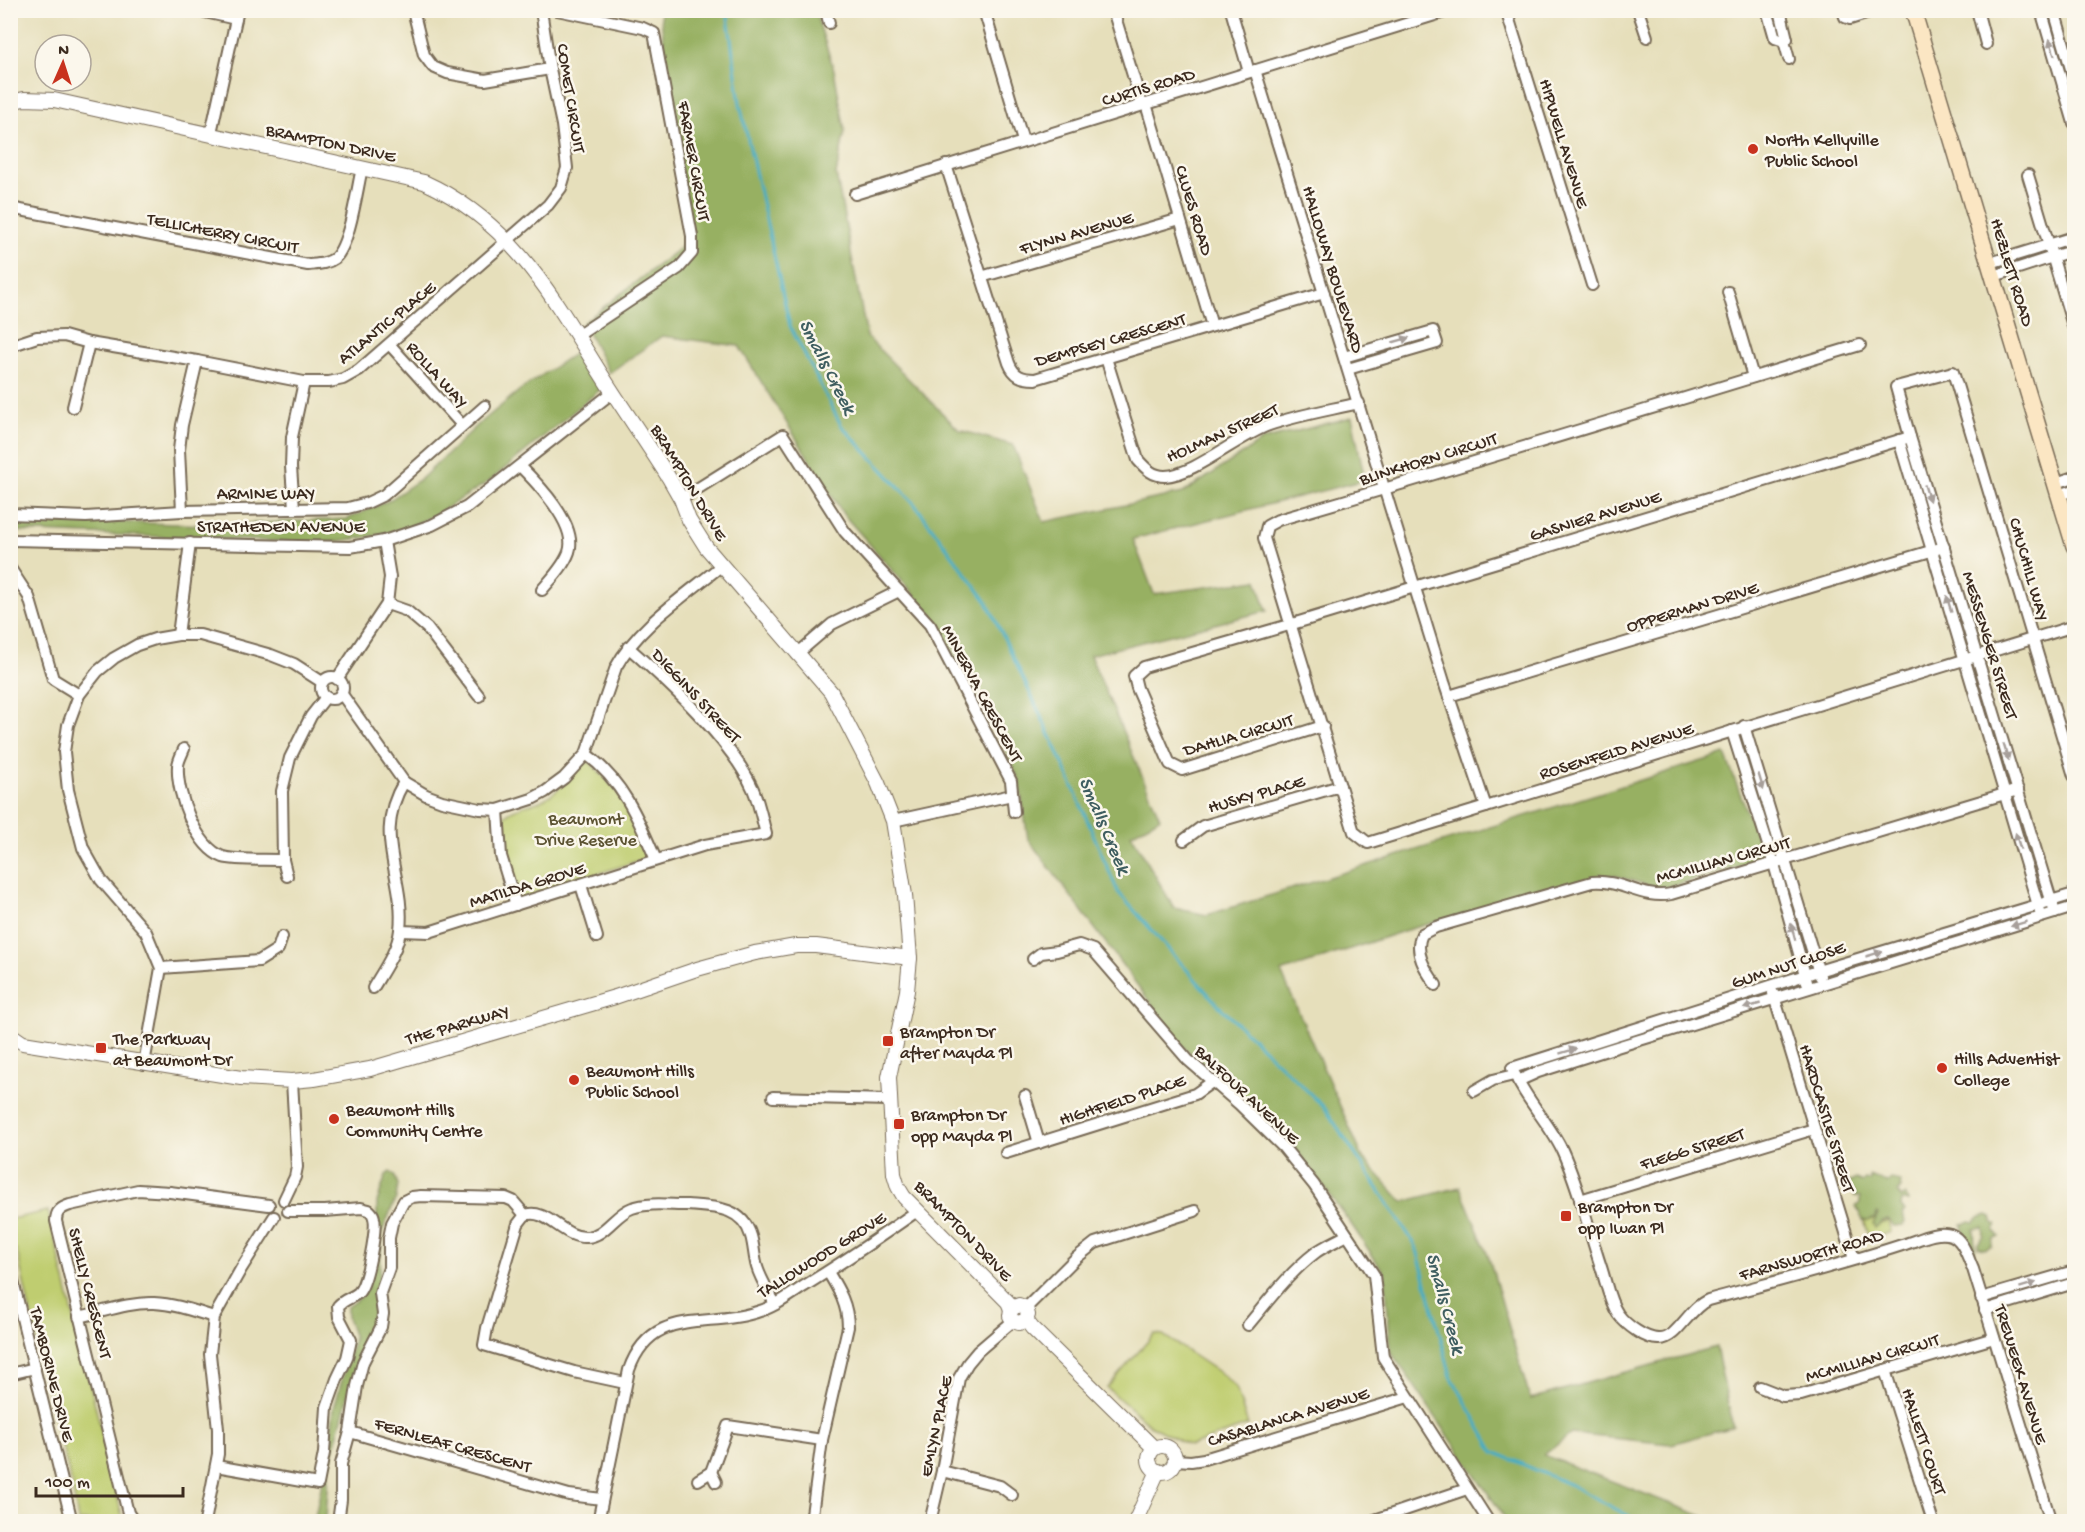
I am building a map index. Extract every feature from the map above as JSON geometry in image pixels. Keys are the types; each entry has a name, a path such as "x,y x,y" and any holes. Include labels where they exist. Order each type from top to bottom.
{"main road":[{"name":"HEZLETT ROAD","path":"1912,10 2074,546"}],"street":[{"path":"196,10 237,15 211,134"},
{"path":"414,10 424,56 433,67 447,73 485,80 550,69"},
{"name":"COMET CIRCUIT","path":"507,240 548,205 561,188 567,168 542,10"},
{"name":"FARMER CIRCUIT","path":"557,10 643,28 654,33 692,236 692,253 679,268 577,336"},
{"path":"826,10 829,23"},
{"path":"984,10 1023,141"},
{"name":"CLUES ROAD","path":"1113,10 1212,326"},
{"name":"HALLOWAY BOULEVARD","path":"1231,10 1324,293 1416,586"},
{"name":"CURTIS ROAD","path":"855,194 1451,10"},
{"name":"HIPWELL AVENUE","path":"1506,10 1592,285"},
{"path":"1638,10 1647,37"},
{"path":"1767,10 1775,38 1784,41"},
{"path":"1780,10 1787,34 1787,39 1784,41 1789,59"},
{"path":"1843,10 1845,17 1850,19 1878,10"},
{"path":"1977,10 1986,44"},
{"path":"2041,10 2074,119"},
{"path":"2054,10 2074,79"},
{"name":"BRAMPTON DRIVE","path":"10,102 24,99 54,100 424,182 443,190 488,222 528,263 681,499 689,520 706,548 831,692 878,783 893,821 905,895 910,958 907,991 890,1066 889,1100 894,1174 898,1188 917,1211 1032,1328 1154,1448"},
{"name":"DEMPSEY CRESCENT","path":"946,165 1008,363 1012,371 1022,378 1035,379 1156,345 1324,293"},
{"name":"TELLICHERRY CIRCUIT","path":"10,208 308,265 325,264 335,257 345,244 362,168"},
{"path":"2028,175 2074,328"},
{"name":"FLYNN AVENUE","path":"981,277 1180,219"},
{"path":"1992,269 2049,244 2074,237"},
{"name":"ATLANTIC PLACE","path":"12,342 38,337 64,336 89,343 304,382 343,379 359,370 390,345 507,240"},
{"path":"1992,269 2074,250"},
{"path":"1728,292 1754,377"},
{"path":"1344,357 1433,331 1437,343 1348,369"},
{"path":"73,407 89,343"},
{"name":"ROLLA WAY","path":"390,345 462,425"},
{"name":"BLINKHORN CIRCUIT","path":"1340,786 1264,538 1267,526 1278,520 1860,345"},
{"name":"HOLMAN STREET","path":"1106,358 1138,460 1149,472 1163,476 1177,474 1235,441 1268,426 1359,403"},
{"path":"182,511 179,450 182,425 197,361"},
{"name":"CHUCHILL WAY","path":"1896,387 1953,372 2074,776"},
{"path":"294,508 291,467 292,438 304,382"},
{"name":"MESSENGER STREET","path":"1896,387 1905,439 1938,549 1965,660 2042,917"},
{"name":"STRATHEDEN AVENUE","path":"10,540 350,547 384,541 432,525 468,507 613,392"},
{"name":"ARMINE WAY","path":"10,514 86,517 182,511 348,508 384,495 485,406"},
{"name":"MINERVA CRESCENT","path":"681,499 783,435 845,532 930,625 1011,781 1014,812"},
{"name":"GASNIER AVENUE","path":"1289,625 1905,439"},
{"path":"520,466 544,493 561,517 570,536 570,550 564,563 542,590"},
{"path":"2057,489 2074,477"},
{"path":"2057,489 2074,490"},
{"path":"338,679 387,604 390,577 384,541"},
{"path":"178,635 190,543"},
{"name":"MESSENGER STREET","path":"1938,549 1977,656 2055,913"},
{"name":"OPPERMAN DRIVE","path":"1449,696 1938,549"},
{"path":"322,682 330,677 338,679 342,684 341,693 404,782 426,795 462,807 498,810 532,799 546,792 564,778 586,754 616,667 628,647 640,633 722,566"},
{"path":"10,568 29,597 53,679 79,695"},
{"path":"1416,586 1486,807"},
{"path":"797,654 832,624 899,591"},
{"path":"387,604 407,611 427,628 479,696"},
{"name":"DAHLIA CIRCUIT","path":"1289,625 1143,667 1134,676 1137,688 1170,764 1182,770 1323,726"},
{"name":"ROSENFELD AVENUE","path":"1340,786 1354,832 1368,843 2074,626"},
{"path":"144,1064 161,968 147,932 101,880 83,848 68,790 64,752 68,725 79,695 98,671 114,658 137,645 178,635 200,635 270,655 294,664 322,682"},
{"name":"DIGGINS STREET","path":"628,647 664,678 727,747 753,789 766,834"},
{"path":"322,682 321,691 326,697 333,698 341,693"},
{"path":"287,876 283,860 282,791 290,758 311,716 326,697"},
{"path":"1744,726 1809,988"},
{"path":"1732,731 1823,984"},
{"path":"184,749 178,765 180,788 186,813 197,833 216,854 226,858 283,860"},
{"path":"586,754 624,794 636,814 656,860"},
{"path":"373,988 388,963 400,931 399,900 391,858 389,832 393,802 404,782"},
{"name":"HUSKY PLACE","path":"1184,840 1203,826 1340,786"},
{"name":"MCMILLIAN CIRCUIT","path":"1436,985 1426,972 1419,947 1422,934 1436,927 1592,882 1613,882 1638,892 1662,896 2018,790"},
{"path":"893,821 1012,795"},
{"path":"498,810 501,856 516,905"},
{"name":"MATILDA GROVE","path":"400,931 429,932 705,845 766,834"},
{"path":"581,885 597,937"},
{"name":"GUM NUT CLOSE","path":"1515,1075 1818,971 2074,894"},
{"name":"GUM NUT CLOSE","path":"1474,1091 1493,1080 1548,1069 2074,907"},
{"path":"161,968 259,961 278,949 282,937"},
{"name":"BALFOUR AVENUE","path":"1033,959 1041,953 1078,945 1093,950 1188,1060 1239,1104 1284,1148 1314,1185 1374,1275 1383,1357 1489,1521"},
{"name":"THE PARKWAY","path":"10,1034 23,1043 144,1064 241,1078 292,1081 370,1069 755,953 796,946 816,946 910,958"},
{"name":"HARDCASTLE STREET","path":"1771,987 1854,1259"},
{"path":"1515,1075 1556,1139 1580,1200"},
{"path":"216,1466 318,1484 324,1453 327,1407 347,1358 351,1340 339,1317 338,1306 348,1297 359,1293 365,1280 374,1230 372,1213 364,1208 325,1211 286,1205 275,1198 269,1205 269,1211 274,1217 281,1218 286,1205 297,1167 292,1081"},
{"name":"HIGHFIELD PLACE","path":"1006,1153 1195,1094 1212,1082"},
{"name":"HIGHFIELD PLACE","path":"1024,1096 1040,1143"},
{"path":"773,1097 889,1100"},
{"name":"FLEGG STREET","path":"1580,1200 1814,1129"},
{"name":"SHELLY CRESCENT","path":"134,1521 129,1513 79,1317 56,1221 57,1212 60,1209 110,1195 138,1190 269,1205"},
{"path":"350,1432 363,1362 381,1327 383,1314 381,1287 389,1268 390,1231 404,1201 421,1196 498,1197 513,1201 525,1215"},
{"name":"FARNSWORTH ROAD","path":"1580,1200 1612,1301 1619,1316 1632,1327 1656,1339 1670,1336 1696,1306 1708,1300 1937,1234 1951,1235 1957,1239"},
{"path":"626,1383 574,1372 484,1345 518,1224 525,1215 537,1214 573,1236 589,1237 597,1235 631,1209 642,1206 665,1204 724,1208 732,1211 746,1224 753,1242 757,1267 775,1304"},
{"name":"TALLOWOOD GROVE","path":"598,1521 626,1383 634,1356 649,1336 673,1324 746,1316 775,1304 828,1272 917,1211"},
{"name":"EMLYN PLACE","path":"930,1521 942,1471 959,1378 978,1351 1076,1258 1095,1243 1195,1211"},
{"path":"205,1521 216,1466 218,1429 210,1354 214,1317 240,1269 274,1217"},
{"path":"1248,1325 1299,1267 1316,1252 1347,1235"},
{"name":"TREWEEK AVENUE","path":"1957,1239 1967,1253 2051,1521"},
{"name":"TAMBORINE DRIVE","path":"10,1269 72,1521"},
{"path":"1982,1298 2074,1271"},
{"path":"811,1521 822,1440 848,1327 848,1315 843,1296 828,1272"},
{"path":"1985,1310 2074,1284"},
{"path":"79,1317 131,1305 153,1303 181,1307 214,1317"},
{"name":"MCMILLIAN CIRCUIT","path":"1760,1387 1783,1396 1801,1395 1994,1338"},
{"path":"10,1374 35,1368"},
{"name":"HALLETT COURT","path":"1885,1370 1933,1521"},
{"name":"CASABLANCA AVENUE","path":"1176,1460 1204,1459 1408,1397"},
{"path":"698,1480 711,1472 728,1426 822,1440"},
{"name":"FERNLEAF CRESCENT","path":"338,1521 341,1500 341,1464 350,1432 569,1495 602,1499"},
{"path":"1165,1445 1175,1454 1176,1460 1168,1471 1158,1472 1153,1468 1149,1459 1154,1448 1165,1445"},
{"path":"942,1471 1000,1486 1012,1495"},
{"path":"711,1472 716,1482"},
{"path":"1135,1521 1158,1472"},
{"path":"1369,1521 1467,1489"}],"green space":[{"path":"660,11 815,11 834,70 845,131 836,174 867,337 959,430 1013,445 1044,522 1183,493 1263,440 1352,417 1365,480 1133,539 1154,594 1257,580 1267,611 1090,655 1160,818 1131,834 1174,908 1207,915 1725,754 1765,859 1661,889 1613,875 1410,929 1281,972 1363,1158 1403,1202 1460,1187 1489,1258 1530,1399 1716,1347 1733,1427 1671,1444 1571,1434 1544,1455 1715,1521 1507,1521 1391,1352 1385,1274 1294,1147 1185,1049 1028,839 1019,780 1003,745 933,616 843,514 739,346 662,336 609,373 583,323 689,241"},
{"path":"575,353 602,388 491,480 437,514 409,527 375,536 323,543 11,531 11,519 210,525 347,519 388,501 422,478 479,424 520,390"},
{"name":"Beaumont Drive Reserve","path":"585,762 590,762 618,792 647,847 647,854 643,859 520,899 516,897 504,853 503,818 515,809 549,796"},
{"path":"390,1172 398,1184 396,1198 382,1232 378,1317 363,1348 348,1395 329,1470 326,1521 314,1522 330,1443 334,1408 354,1338 347,1318 347,1307 362,1296 367,1289 377,1227 377,1202 386,1175"},
{"path":"1870,1176 1887,1183 1891,1179 1900,1181 1901,1189 1898,1193 1901,1198 1906,1195 1908,1201 1902,1201 1901,1207 1905,1211 1903,1225 1894,1226 1888,1220 1875,1228 1873,1224 1877,1213 1875,1218 1868,1221 1863,1220 1856,1207 1860,1203 1860,1197 1854,1196 1855,1192 1848,1186 1848,1183 1856,1179 1862,1182 1865,1179 1870,1181"},
{"path":"48,1211 124,1521 78,1521 72,1484 49,1398 17,1251 11,1250 11,1219"},
{"path":"1987,1215 1992,1217 1994,1224 1997,1224 1994,1231 1999,1237 1993,1240 1992,1246 1982,1249 1978,1247 1978,1243 1984,1237 1983,1228 1974,1229 1975,1251 1969,1254 1962,1225 1970,1221 1975,1222 1978,1218"},
{"path":"1872,1217 1879,1224 1888,1221 1891,1232 1870,1239 1864,1220"},
{"path":"1154,1334 1163,1335 1223,1375 1236,1388 1248,1425 1190,1446 1151,1426 1107,1388"}],"waterway":[{"name":"Smalls Creek","path":"727,10 740,104 790,326 841,425 913,502 987,602 1058,752 1118,892 1218,1005 1324,1107 1416,1246 1451,1376 1494,1452 1571,1485 1640,1522"}],"place":[{"name":"North Kellyville Public School","path":"1753,149"},
{"name":"Brampton Dr after Mayda Pl","path":"888,1041"},
{"name":"The Parkway at Beaumont Dr","path":"101,1048"},
{"name":"Hills Adventist College","path":"1942,1068"},
{"name":"Beaumont Hills Public School","path":"574,1080"},
{"name":"Beaumont Hills Community Centre","path":"334,1119"},
{"name":"Brampton Dr opp Mayda Pl","path":"899,1124"},
{"name":"Brampton Dr opp Iwan Pl","path":"1566,1216"}]}
